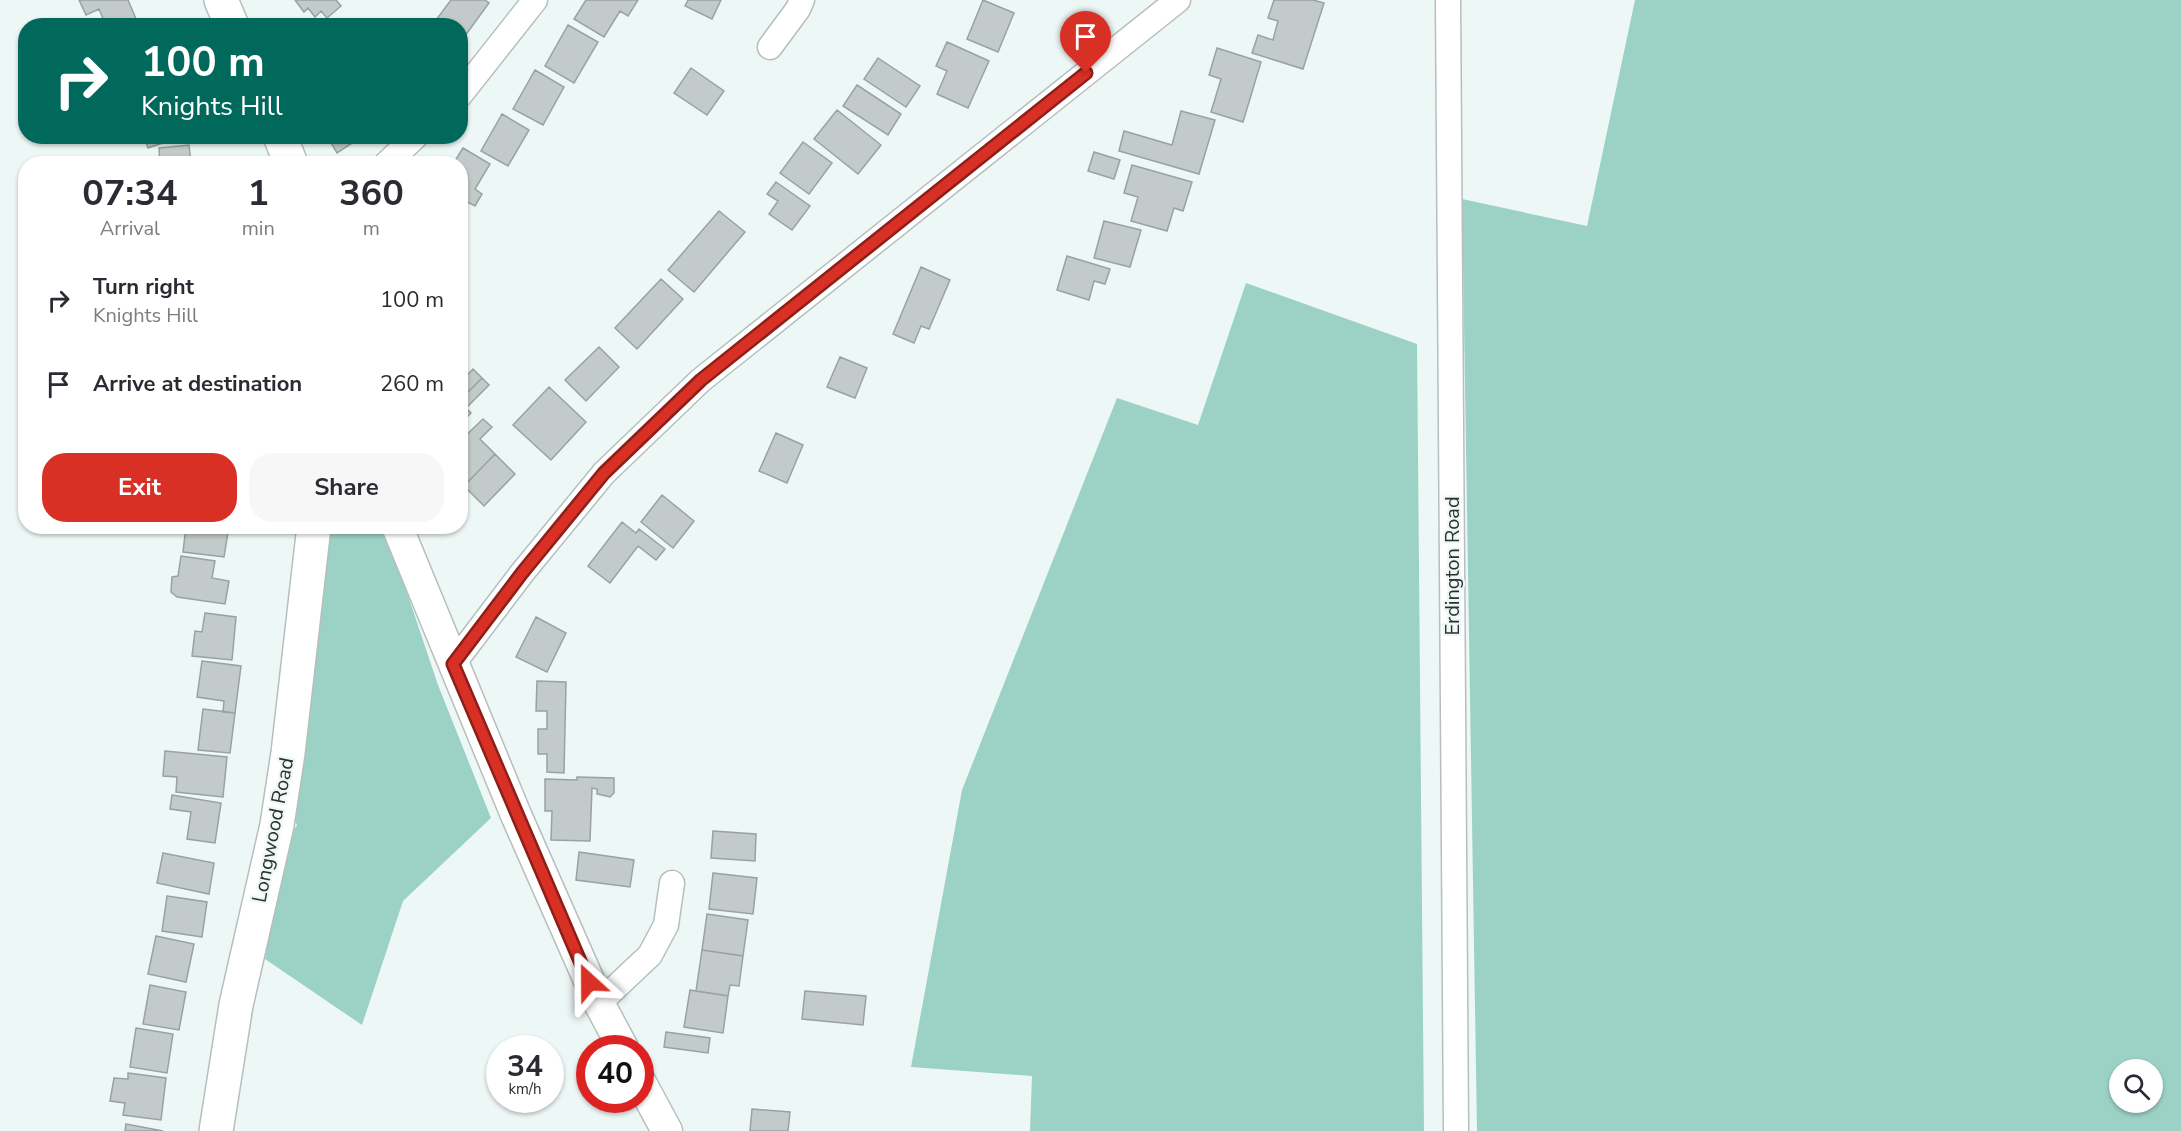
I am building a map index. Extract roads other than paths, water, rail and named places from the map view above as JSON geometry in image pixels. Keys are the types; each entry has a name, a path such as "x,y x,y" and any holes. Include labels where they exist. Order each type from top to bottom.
{"main road":[{"path":"220,0 228,18"},
{"name":"Longwood Road","path":"216,1131 237,1005 277,825 288,753 313,534"}],"street":[{"path":"468,85 535,0"},
{"path":"453,664 522,573 604,473 701,380 1178,0"},
{"name":"Erdington Road","path":"1448,0 1456,1131"},
{"path":"770,47 794,3"},
{"path":"395,156 407,144"},
{"path":"400,534 598,1004 616,1035"},
{"path":"598,1004 650,956 666,925 672,883"},
{"path":"654,1107 667,1131"}]}
